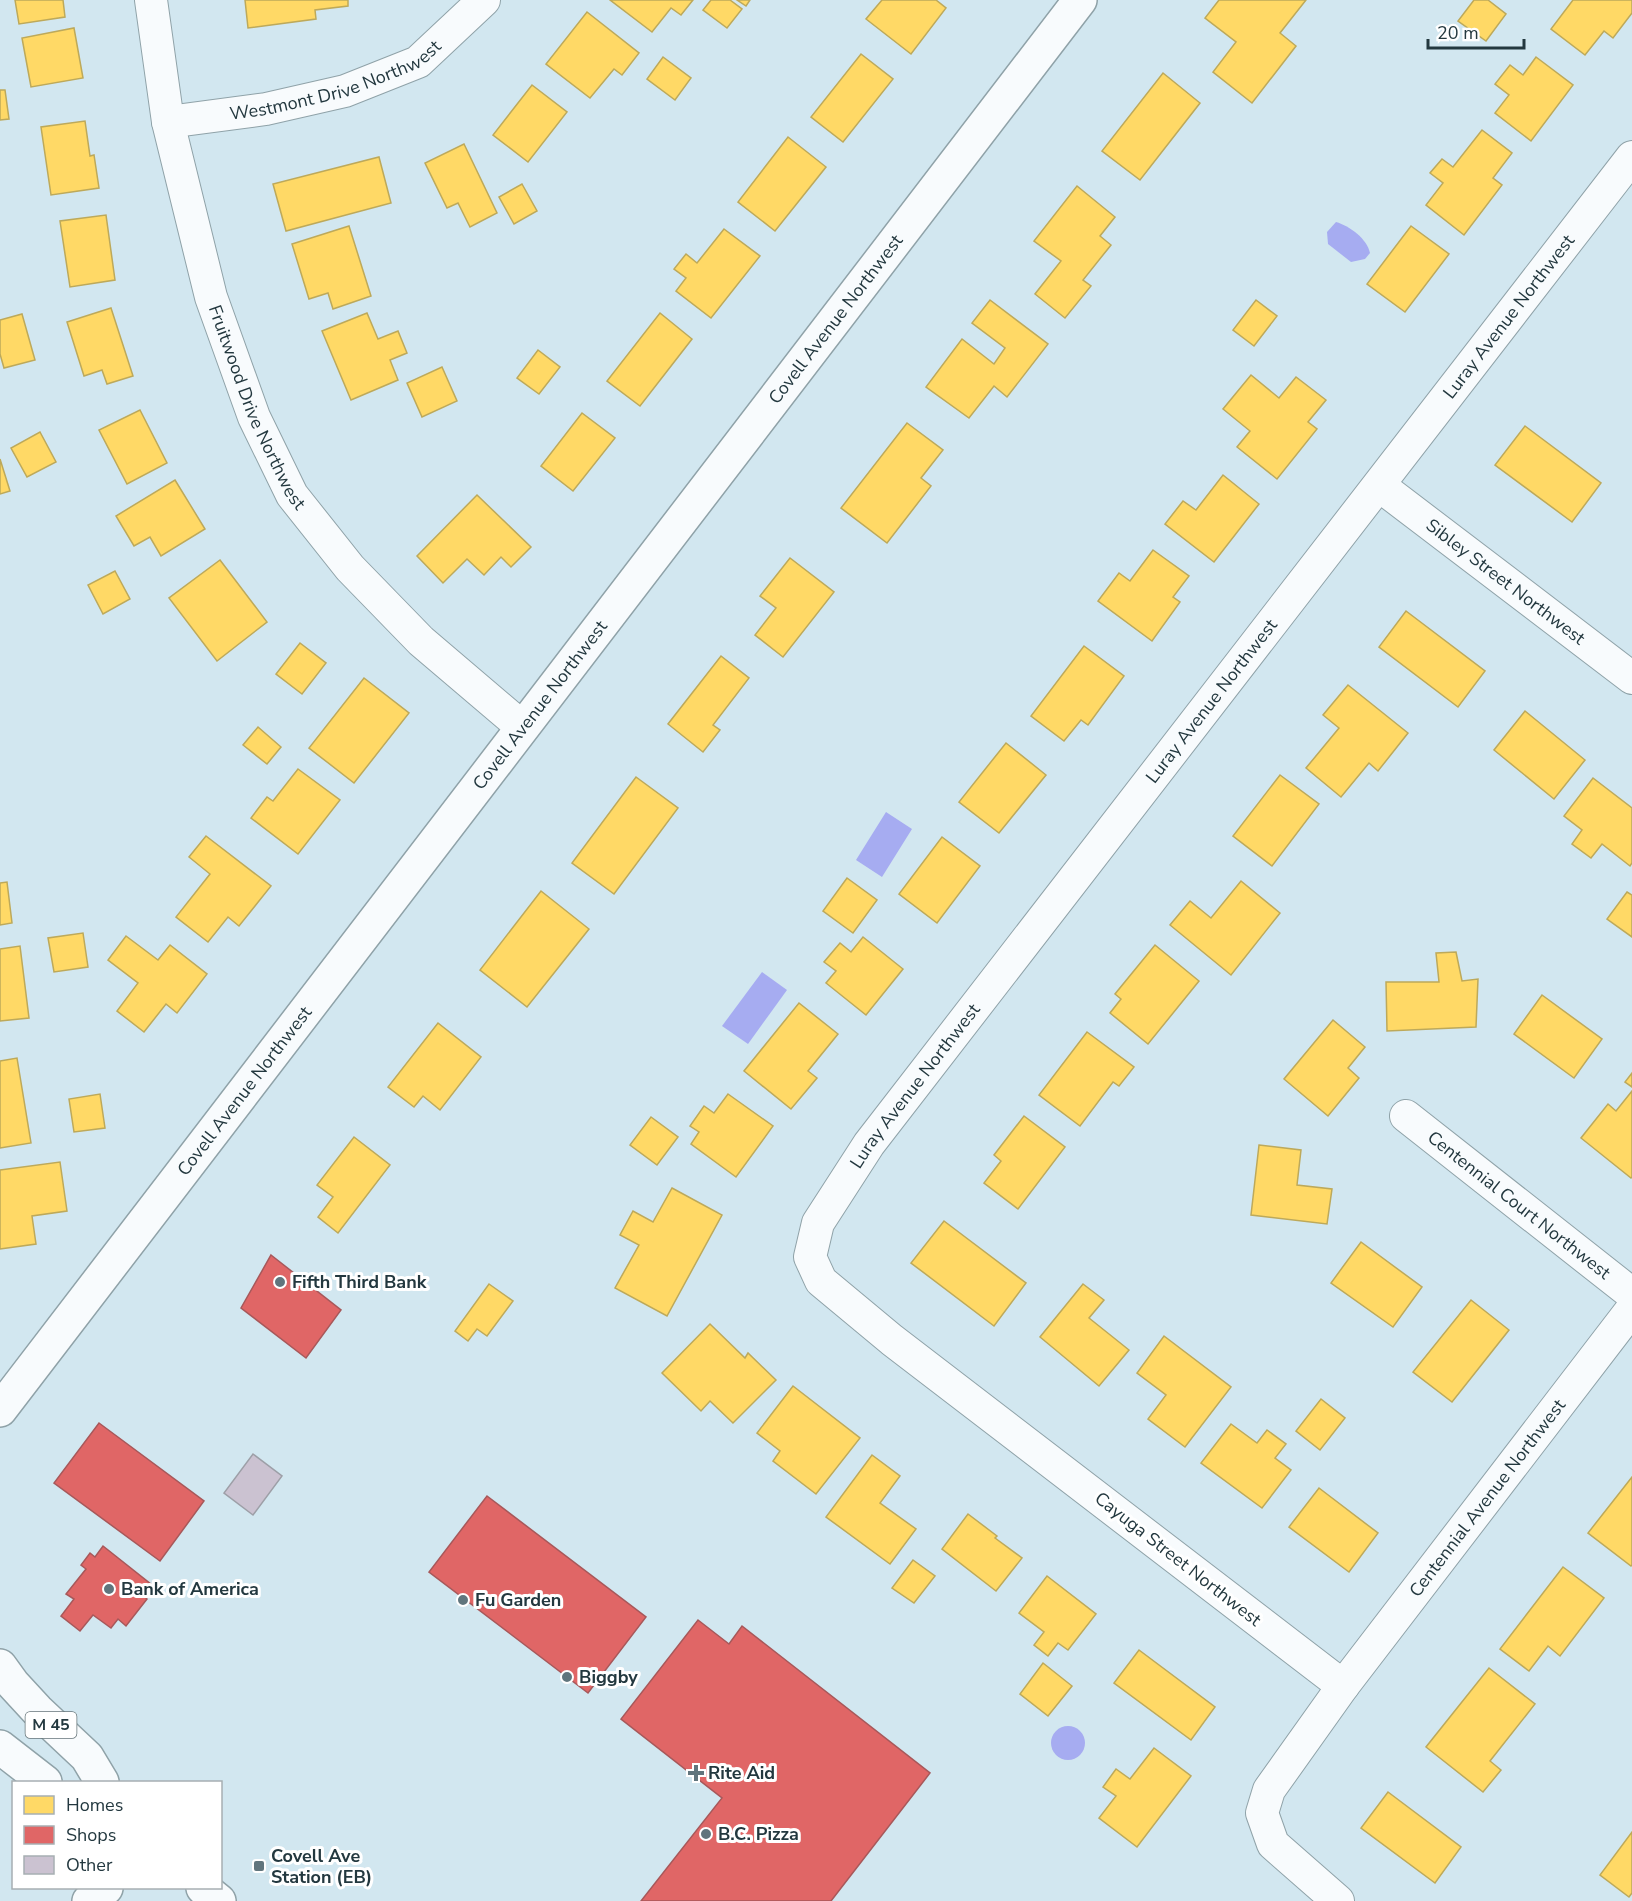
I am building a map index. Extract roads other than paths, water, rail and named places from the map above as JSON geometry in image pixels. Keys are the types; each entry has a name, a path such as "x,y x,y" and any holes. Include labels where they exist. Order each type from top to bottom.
{"main road":[{"name":"Covell Avenue Northwest","path":"0,1410 1080,0"},
{"name":"M 45","path":"0,1666 37,1710 87,1757 101,1781"},
{"name":"M 45","path":"0,1747 44,1781"},
{"path":"89,1901 104,1889"},
{"path":"205,1889 219,1901"}],"street":[{"name":"Fruitwood Drive Northwest","path":"151,0 168,122 211,297 254,417 292,495 350,568 421,641 522,727"},
{"name":"Westmont Drive Northwest","path":"168,122 266,109 345,91 418,62 484,0"},
{"name":"Luray Avenue Northwest","path":"810,1257 818,1223 869,1144 1380,486 1632,157"},
{"name":"Sibley Street Northwest","path":"1380,486 1632,678"},
{"name":"Centennial Court Northwest","path":"1406,1116 1632,1294"},
{"name":"Cayuga Street Northwest","path":"810,1257 821,1281 892,1340 1343,1686"},
{"name":"Centennial Avenue Northwest","path":"1343,1686 1632,1309"},
{"path":"1338,1901 1273,1844 1262,1813 1269,1790 1343,1686"}],"water":[{"path":"1336,222 1362,238 1370,253 1365,259 1351,262 1328,244 1327,232"},
{"path":"886,812 912,829 882,877 856,860"},
{"path":"762,972 787,990 748,1044 722,1026"},
{"path":"1068,1726 1080,1731 1085,1743 1080,1755 1068,1760 1056,1755 1051,1743 1056,1731"}],"place":[{"name":"Fifth Third Bank","path":"280,1282"},
{"name":"Bank of America","path":"109,1589"},
{"name":"Fu Garden","path":"463,1600"},
{"name":"Biggby","path":"567,1677"},
{"name":"Rite Aid","path":"696,1773"},
{"name":"B.C. Pizza","path":"706,1834"},
{"name":"Covell Ave Station (EB)","path":"259,1866"}]}
